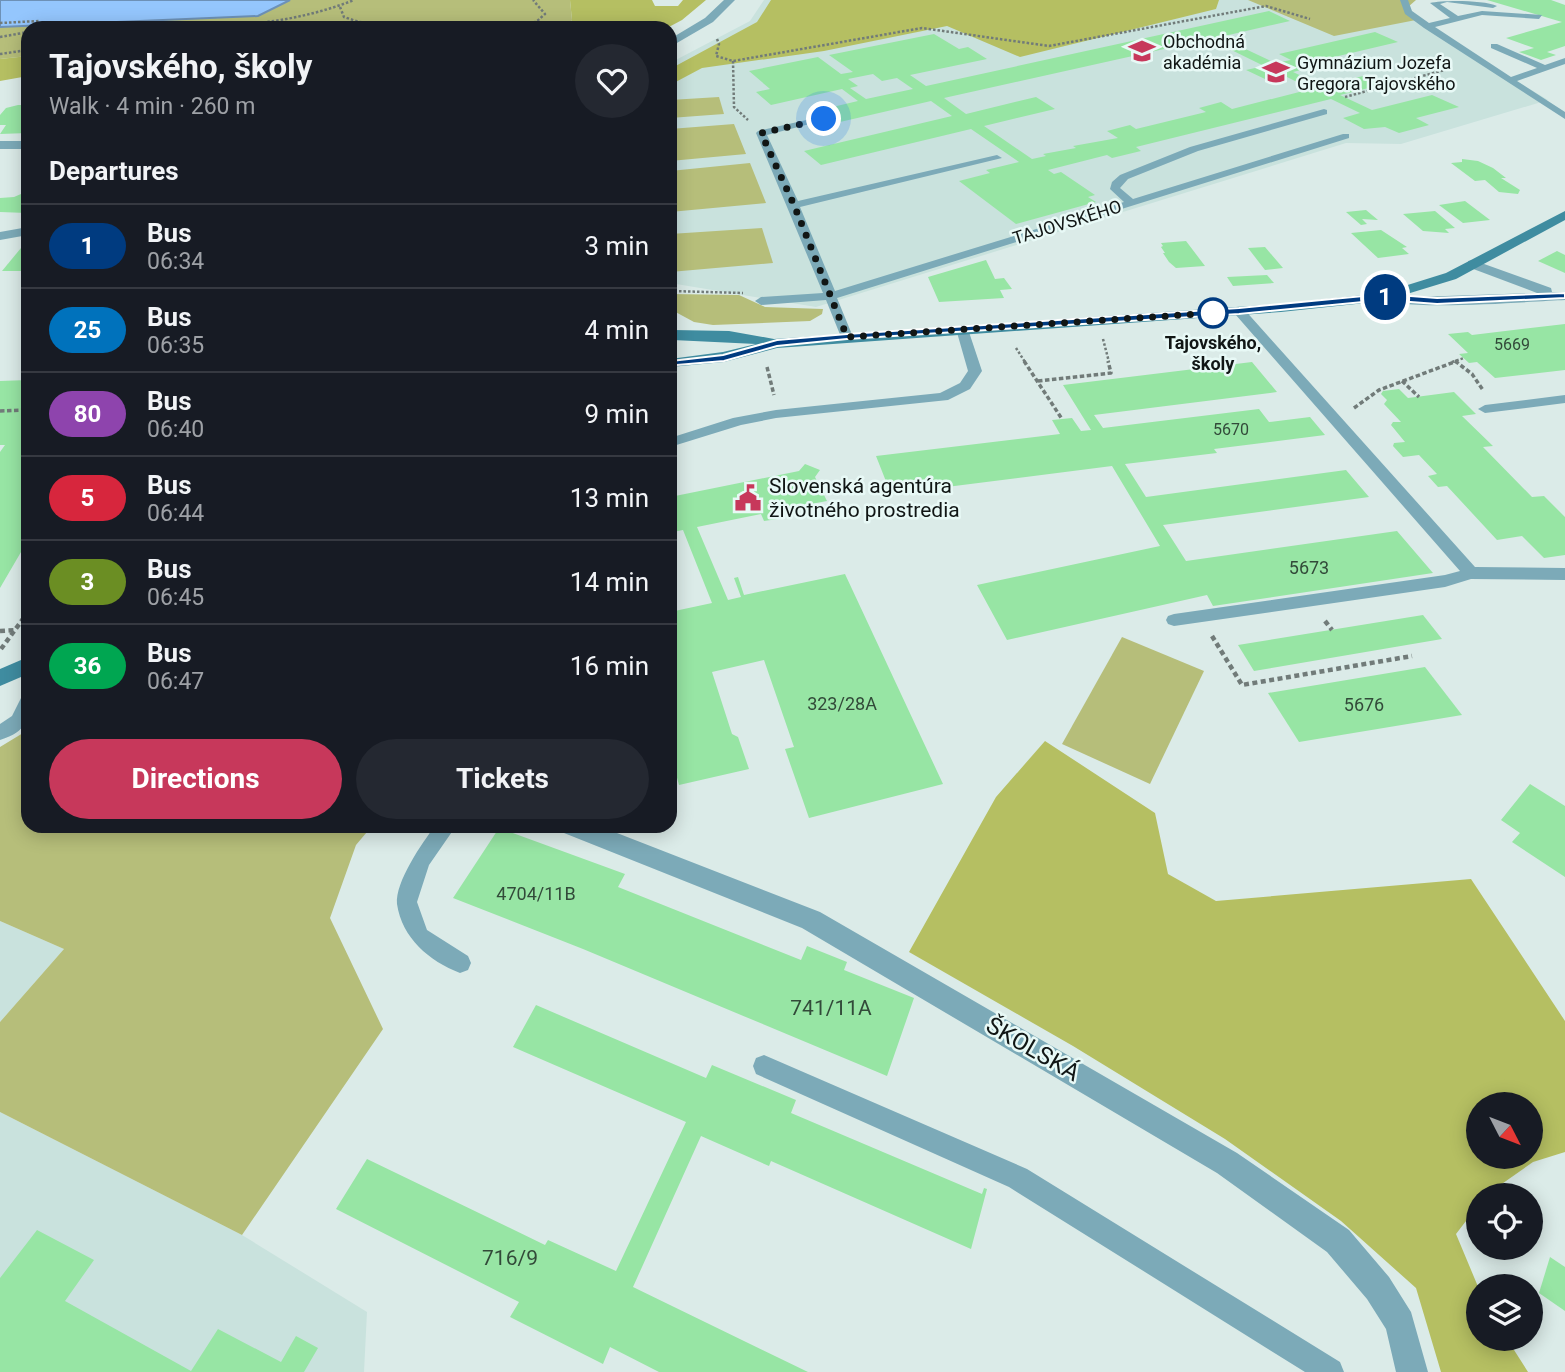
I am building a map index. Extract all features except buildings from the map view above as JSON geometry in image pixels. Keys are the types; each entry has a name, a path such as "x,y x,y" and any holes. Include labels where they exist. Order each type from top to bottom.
{"main road":[{"path":"677,365 724,358 777,343 1239,311 1384,297 1451,276 1565,215"},
{"path":"677,334 729,336 777,343"},
{"path":"0,678 21,668"}],"street":[{"path":"677,40 709,20 730,0"},
{"path":"0,145 21,145"},
{"path":"0,236 21,233"},
{"path":"1473,264 1540,290 1565,295"},
{"path":"1384,297 1448,301 1565,295"},
{"name":"ŠKOLSKÁ","path":"590,833 811,920 1227,1163 1338,1241 1378,1288 1400,1323 1412,1372"}],"lane":[{"path":"1404,0 1408,12 1427,26 1565,116"},
{"path":"1447,1 1482,13 1539,18"},
{"path":"1458,20 1434,3 1473,2 1493,6"},
{"path":"1427,26 1482,13"},
{"path":"1494,46 1545,68"},
{"path":"1510,80 1565,61"},
{"path":"1132,202 1115,189 1116,184 1124,177 1194,149 1324,112"},
{"path":"824,119 761,133 794,205 847,337"},
{"path":"1291,122 1330,141"},
{"name":"TAJOVSKÉHO","path":"761,301 831,296 1346,136"},
{"path":"794,205 997,158"},
{"path":"1239,311 1471,573"},
{"path":"677,441 738,421 779,414 929,400 953,393 965,386 975,371 962,329"},
{"path":"1490,408 1565,399"},
{"path":"1174,620 1446,581 1471,573 1565,574"},
{"path":"0,733 19,721 21,717"},
{"path":"441,833 420,861 407,902 419,936 460,963"},
{"path":"764,1066 1018,1178 1331,1372"}],"path":[{"path":"276,21 340,7 354,0"},
{"path":"533,0 545,14 537,21"},
{"path":"715,34 719,44 716,56 733,61 922,28 1049,46 1266,6 1310,19"},
{"path":"340,7 344,17 356,21"},
{"path":"0,23 21,22"},
{"path":"0,37 21,33"},
{"path":"0,54 21,51"},
{"path":"1345,97 1480,60"},
{"path":"733,61 734,107 761,133"},
{"path":"677,290 741,292 761,301"},
{"path":"1012,341 1062,419"},
{"path":"1038,381 1111,373 1104,345"},
{"path":"1329,412 1353,409 1379,390 1464,358"},
{"path":"1455,361 1472,374 1490,408"},
{"path":"765,362 779,414"},
{"path":"1402,381 1419,397"},
{"path":"0,411 21,410"},
{"path":"1199,616 1242,685 1412,656"},
{"path":"0,650 21,622"},
{"path":"0,631 16,629"}],"shaded area":[{"path":"764,0 1248,0 1416,20 1548,100 1401,144 1346,143 816,307 677,284 677,59 750,21"},
{"path":"0,921 64,949 0,1022"},
{"path":"0,1112 242,1235 367,1312 364,1372 0,1372"}],"green space":[{"path":"0,0 570,0 572,20 21,21 21,57 0,59"},
{"path":"570,0 652,0 655,6 678,6 683,0 706,0 677,23 572,20"},
{"path":"771,0 1219,0 1216,9 1020,57 947,26 824,51 702,68 677,81 677,65 757,22"},
{"path":"1248,0 1416,0 1408,7 1416,20 1334,36"},
{"path":"21,57 21,77 0,81 0,59"},
{"path":"719,97 724,114 677,117 677,100"},
{"path":"734,124 746,154 677,160 677,128"},
{"path":"750,163 766,203 677,211 677,170"},
{"path":"762,228 773,263 677,271 677,234"},
{"path":"677,294 739,295 765,307 823,309 822,314 810,321 713,325 694,322 677,313"},
{"path":"1122,637 1204,671 1150,784 1062,744"},
{"path":"21,734 21,833 366,833 356,845 330,918 383,1029 242,1235 0,1112 0,1022 64,949 0,921 0,747"},
{"path":"1045,741 1155,813 1168,874 1216,901 1471,879 1565,1021 1565,1152 1544,1159 1544,1092 1466,1092 1466,1169 1523,1169 1503,1183 1466,1183 1466,1221 1456,1234 1473,1274 1466,1274 1466,1351 1515,1351 1528,1372 1441,1372 1416,1288 1341,1221 1225,1139 1073,1046 909,952 996,797"}],"water":[{"path":"0,0 290,0 258,16 141,21 21,21 21,26 0,27"}],"bus line":[{"name":"1","path":"677,363 724,358 777,343 847,337 1239,311 1384,297 1416,301 1458,301 1565,296"}],"place":[{"name":"Obchodná akadémia","path":"1142,51"},
{"name":"Gymnázium Jozefa Gregora Tajovského","path":"1276,72"},
{"name":"Tajovského, školy","path":"1213,313"},
{"name":"Slovenská agentúra životného prostredia","path":"748,498"}],"route":[{"path":"824,119 761,133 794,205 847,337 1213,313"}]}
